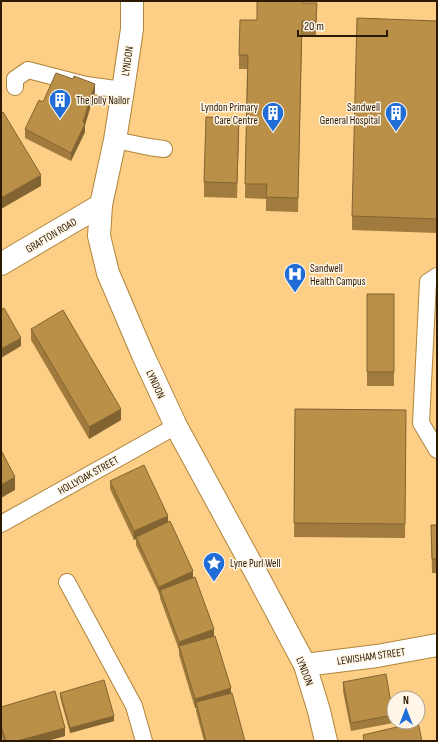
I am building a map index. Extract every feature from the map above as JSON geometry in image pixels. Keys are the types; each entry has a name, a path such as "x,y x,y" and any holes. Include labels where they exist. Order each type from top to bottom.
{"street":[{"name":"LYNDON","path":"132,1 132,29 123,90 115,140 101,205 100,236 108,273 142,355 176,426 305,665 319,711 326,741"},
{"name":"GRAFTON ROAD","path":"1,264 101,205"},
{"name":"LEWISHAM STREET","path":"305,665 377,656 437,645"}],"lane":[{"path":"15,87 15,79 28,70 86,85 123,90"},
{"path":"115,140 164,149"},
{"path":"437,276 428,282 421,423 437,450"},
{"name":"HOLLYOAK STREET","path":"1,524 176,426"},
{"path":"67,582 134,706 144,741"}],"building":[{"name":"Lyndon Primary Care Centre","path":"257,1 303,1 303,3 317,3 316,21 302,21 298,198 266,197 267,184 245,184 248,55 239,55 240,20 257,20"},
{"name":"Sandwell General Hospital","path":"357,18 437,21 437,219 352,216"},
{"name":"The Jolly Nailor","path":"56,73 73,79 74,76 95,84 83,122 85,124 71,153 25,129 39,100 43,102"},
{"path":"3,112 41,175 1,198 1,113"},
{"path":"206,117 239,118 237,183 204,182"},
{"path":"367,294 394,294 394,372 367,372"},
{"path":"4,308 21,338 1,349 1,310"},
{"path":"63,310 121,409 89,427 31,329"},
{"path":"295,409 406,410 405,524 294,523"},
{"path":"1,450 15,477 1,485"},
{"path":"144,465 168,516 134,531 110,481"},
{"path":"170,521 193,571 159,587 136,537"},
{"path":"431,525 437,525 437,559 432,559"},
{"path":"195,577 214,629 179,642 160,590"},
{"path":"215,636 231,688 195,699 179,646"},
{"path":"386,674 389,690 386,690 386,716 351,723 343,682"},
{"path":"104,680 114,716 70,728 60,693"},
{"path":"55,691 65,728 17,741 6,741 1,726 1,707"},
{"path":"232,693 245,741 206,741 196,702"},
{"path":"386,730 420,730 422,741 364,741 363,735"}],"place":[{"name":"The Jolly Nailor","path":"60,120"},
{"name":"Lyndon Primary Care Centre","path":"273,132"},
{"name":"Sandwell General Hospital","path":"396,132"},
{"name":"Sandwell Health Campus","path":"295,294"},
{"name":"Lyne Purl Well","path":"214,582"}]}
